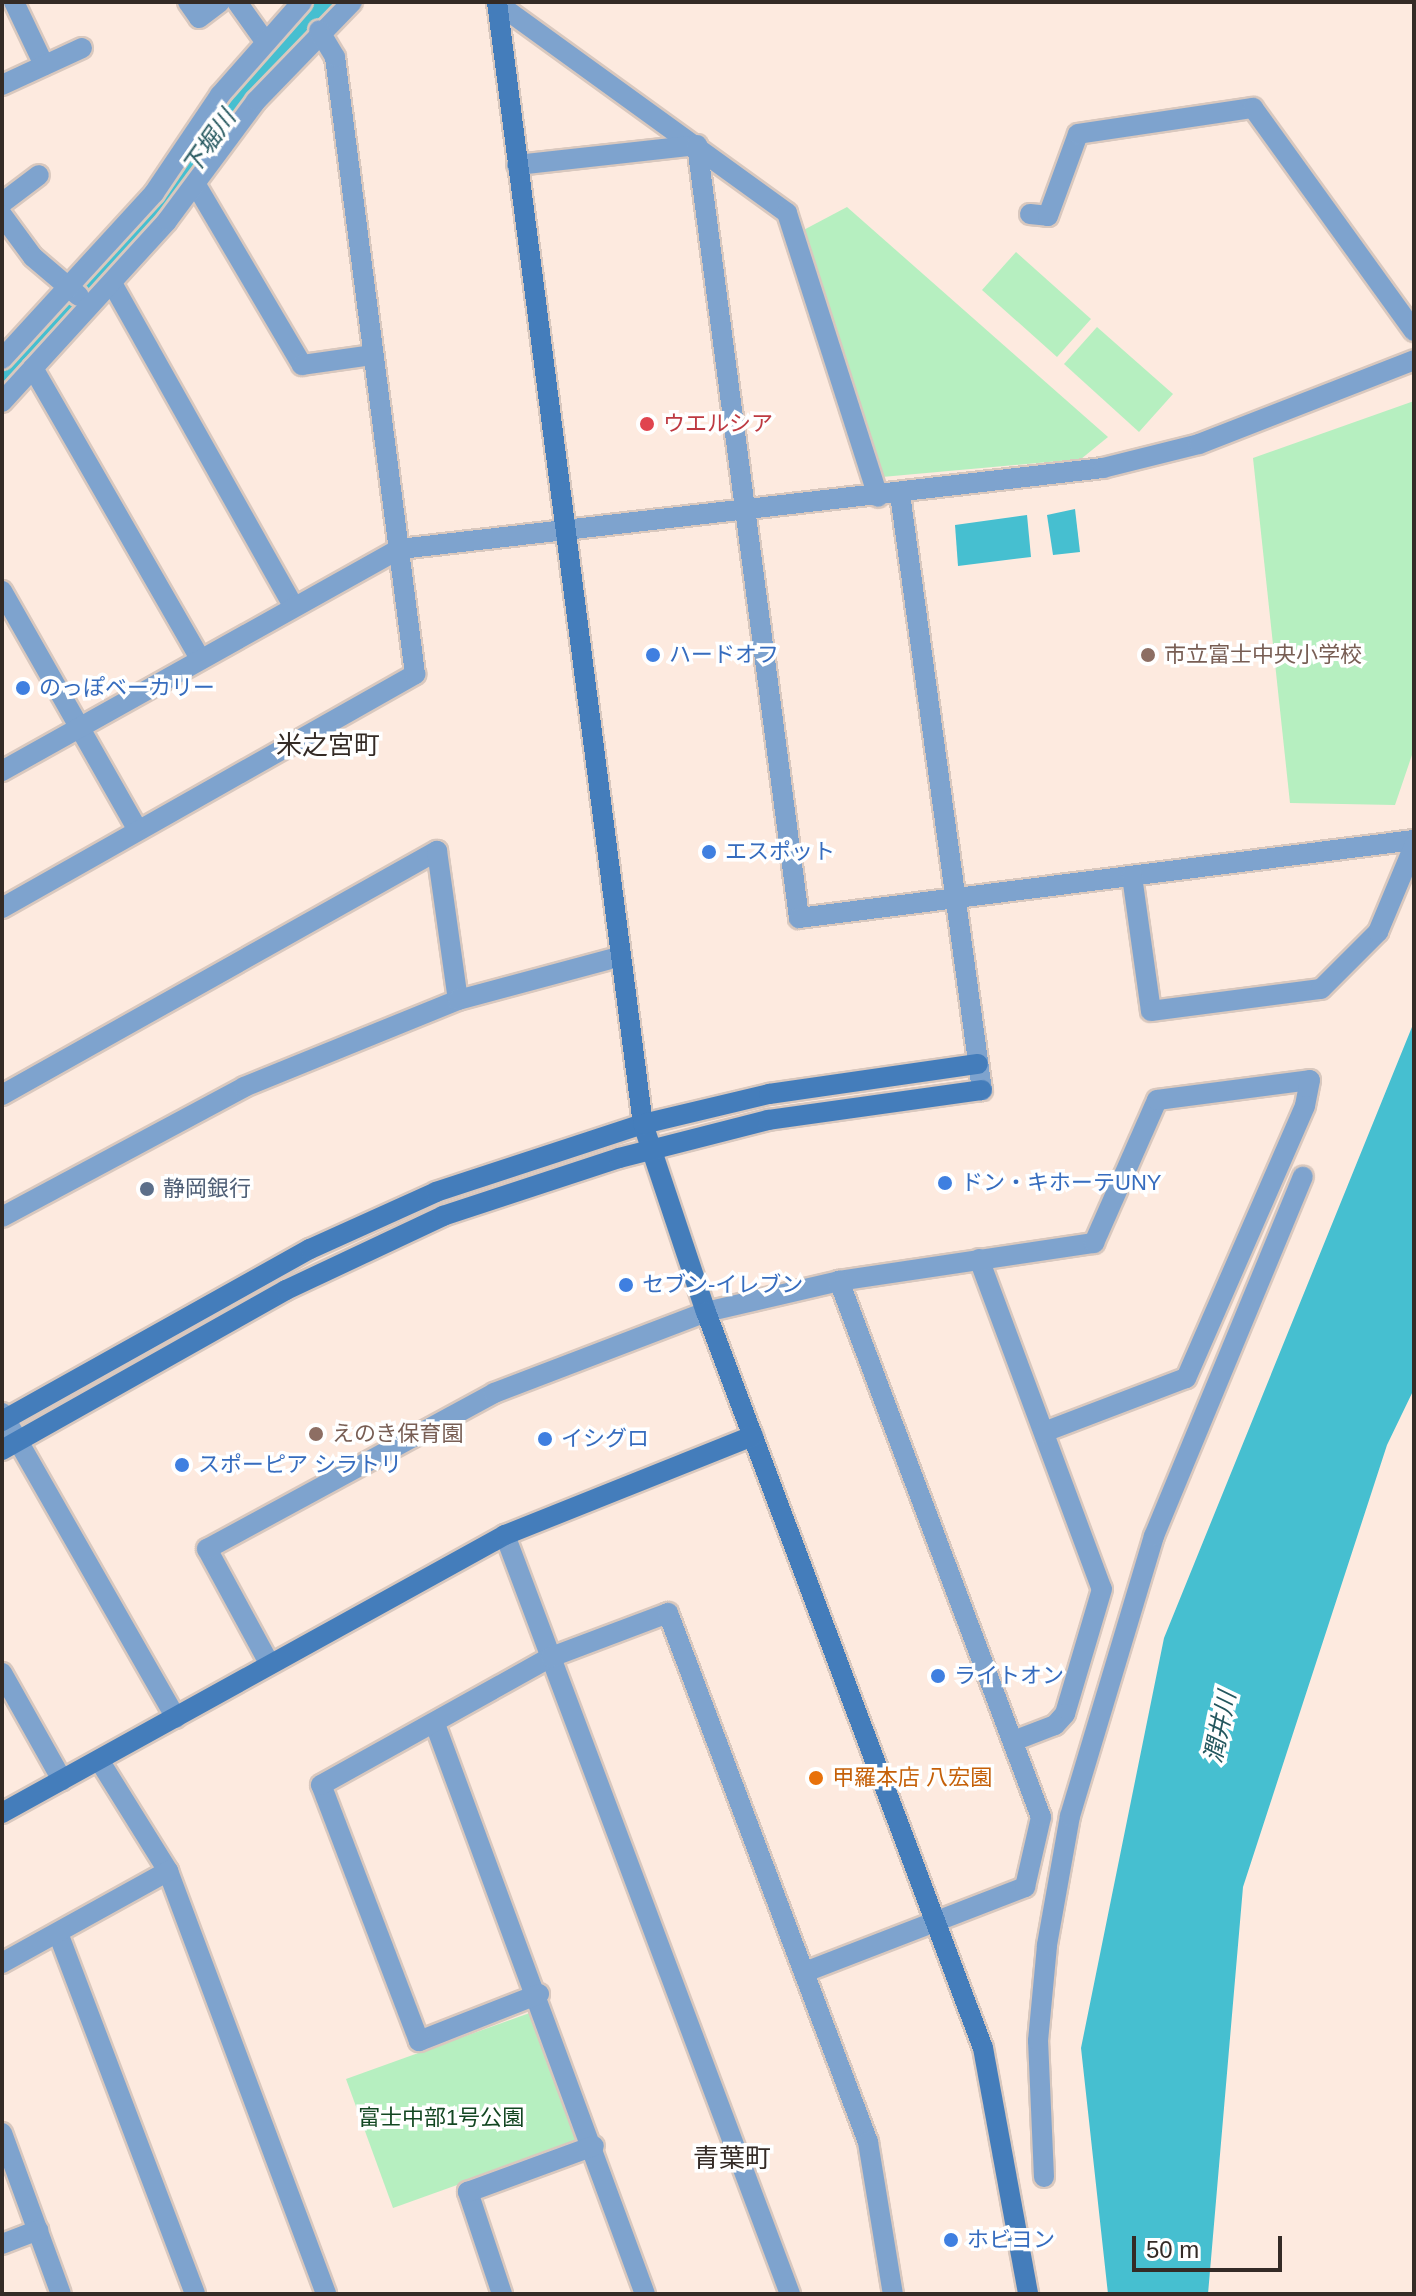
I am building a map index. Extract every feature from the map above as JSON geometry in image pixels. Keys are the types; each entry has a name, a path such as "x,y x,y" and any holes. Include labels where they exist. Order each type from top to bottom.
{"street":[{"path":"14,2 44,65"},
{"path":"188,2 199,18 220,2"},
{"path":"237,2 264,40"},
{"path":"2,359 154,193 264,40 302,2"},
{"path":"2,402 91,307 196,185 256,101 319,30 352,2"},
{"path":"497,2 787,213 878,497"},
{"path":"497,2 619,957 649,1151 706,1312 983,2048 1028,2294"},
{"path":"2,908 415,674 335,57 319,30"},
{"path":"2,85 82,48"},
{"path":"1030,214 1048,216 1078,134 1253,108 1414,331"},
{"path":"517,165 697,145"},
{"path":"697,145 748,505 799,918 1132,876 1414,843 1378,932 1321,989 1151,1011 1132,876"},
{"path":"2,203 39,175"},
{"path":"196,185 302,365 372,355"},
{"path":"2,215 33,257 91,307"},
{"path":"112,283 293,605"},
{"path":"2,771 199,657 400,549 748,505 878,497 1156,456 1414,360"},
{"path":"33,368 199,657"},
{"path":"10,1446 338,1264 443,1216 649,1151 768,1120 982,1090 900,494"},
{"path":"2,591 138,830"},
{"path":"2,1095 437,851 458,1000"},
{"path":"2,1217 244,1087 458,1000 619,957"},
{"path":"176,1718 10,1446 3,1418 310,1249 436,1192 643,1124 769,1094 978,1064"},
{"path":"269,1663 207,1549 494,1393 706,1312 839,1281 1094,1243 1157,1100 1310,1080 1305,1106 1186,1378 1044,1432"},
{"path":"1044,2177 1038,2041 1047,1945 1070,1816 1154,1536 1303,1177"},
{"path":"979,1259 1102,1589 1065,1714 1055,1725 1013,1741"},
{"path":"805,1972 937,1924 1025,1887 1041,1817 839,1281"},
{"path":"2,1813 505,1535 753,1436"},
{"path":"505,1535 790,2294"},
{"path":"539,1994 419,2041 321,1785 551,1657 668,1613 868,2142 893,2294"},
{"path":"2,1673 62,1780"},
{"path":"435,1724 539,1994 645,2294"},
{"path":"99,1760 168,1871 326,2294"},
{"path":"2,1963 168,1871"},
{"path":"58,1933 195,2294"},
{"path":"2,2133 61,2294"},
{"path":"502,2294 468,2192 594,2146"},
{"path":"2,2244 38,2230"}],"green space":[{"path":"847,207 1108,437 1081,459 882,477 796,234"},
{"path":"1016,252 1091,319 1057,357 982,290"},
{"path":"1097,327 1173,394 1139,432 1064,364"},
{"path":"1414,401 1414,749 1395,805 1290,803 1253,458"},
{"name":"富士中部1号公園","path":"535,2011 582,2140 393,2208 346,2079"}],"water":[{"path":"1075,509 1080,552 1053,555 1047,515"},
{"path":"1027,515 1031,557 958,566 955,525"},
{"name":"潤井川","path":"1414,1022 1414,1389 1387,1445 1243,1887 1208,2294 1108,2294 1081,2048 1164,1638"}],"waterway":[{"name":"下堀川","path":"92,285 168,201 244,90 330,2"},
{"name":"下堀川","path":"2,384 69,310"}],"place":[{"name":"ウエルシア","path":"647,424"},
{"name":"ハードオフ","path":"653,655"},
{"name":"市立富士中央小学校","path":"1148,655"},
{"name":"のっぽベーカリー","path":"23,688"},
{"name":"エスポット","path":"709,852"},
{"name":"ドン・キホーテUNY","path":"945,1183"},
{"name":"静岡銀行","path":"147,1189"},
{"name":"セブン-イレブン","path":"626,1285"},
{"name":"えのき保育園","path":"316,1434"},
{"name":"イシグロ","path":"545,1439"},
{"name":"スポーピア シラトリ","path":"182,1465"},
{"name":"ライトオン","path":"938,1676"},
{"name":"甲羅本店 八宏園","path":"816,1778"},
{"name":"ホビヨン","path":"951,2240"}],"district":[{"name":"米之宮町","path":"328,746"},
{"name":"青葉町","path":"732,2159"}]}
